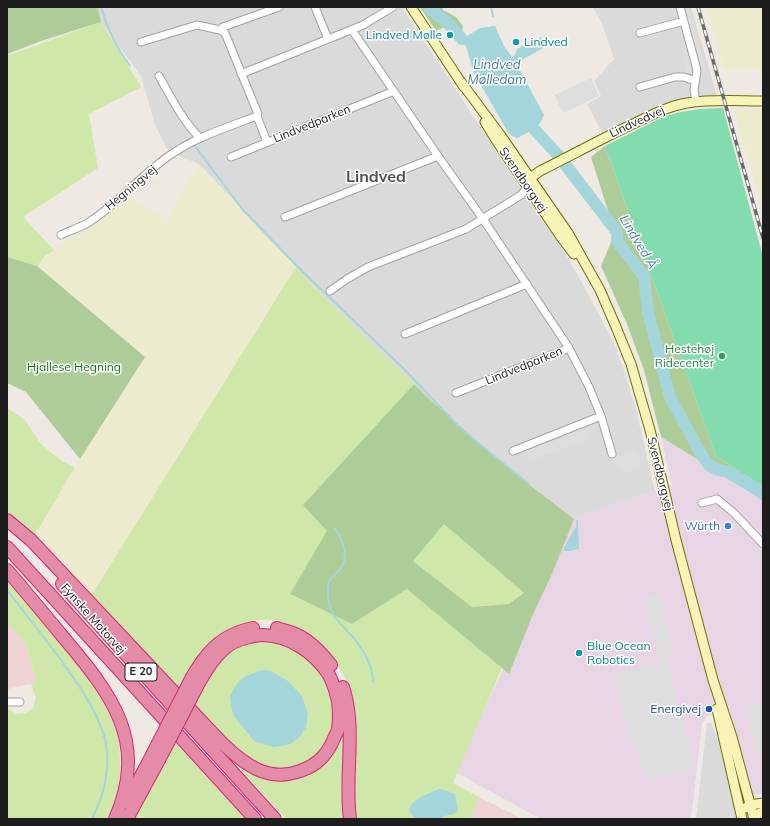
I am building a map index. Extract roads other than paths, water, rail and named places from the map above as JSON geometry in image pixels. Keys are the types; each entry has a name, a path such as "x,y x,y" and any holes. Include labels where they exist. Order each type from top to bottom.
{"highway":[{"path":"7,520 31,540 236,757 258,770 270,774 293,774 316,763 325,756 332,744 338,729 339,711 336,694 329,676 317,660 303,648 286,639 260,634 233,643 222,651 196,680"},
{"name":"Fynske Motorvej","path":"7,526 49,570 274,819"},
{"name":"Fynske Motorvej","path":"7,547 255,819"},
{"path":"7,570 84,662 110,699 122,725 127,744 128,766 126,786 116,819"},
{"path":"127,819 155,757 196,680 204,658 216,645 229,636 243,630 260,627 277,628 293,633 308,642 322,653 338,676 348,709 350,729 348,809 350,819"},
{"path":"116,819 155,757"}],"main road":[{"name":"Svendborgvej","path":"411,7 461,82 496,140 568,233 591,273 606,304 631,364 650,430 713,680 732,737 745,811"},
{"name":"Lindvedvej","path":"530,183 533,176 540,171 599,140 664,109 696,102 724,100 763,101"},
{"name":"Svendborgvej","path":"713,680 715,702 745,811 753,817"},
{"path":"745,811 763,802"},
{"path":"753,817 763,812"}],"street":[{"path":"220,30 223,27 279,7"},
{"path":"315,7 328,39"},
{"path":"241,74 363,26 393,7"},
{"path":"680,7 696,66 694,90 696,102"},
{"path":"640,33 684,21"},
{"path":"141,42 197,25 220,30 225,33 258,114 257,116 267,142"},
{"name":"Lindvedparken","path":"352,30 528,284 569,348 587,380 601,416 612,454"},
{"path":"159,76 183,118 200,138"},
{"path":"640,87 680,76 695,81"},
{"name":"Lindvedparken","path":"231,157 394,91"},
{"name":"Hegningvej","path":"61,235 86,224 109,207 165,159 181,148 200,138 257,116"},
{"path":"285,217 438,156"},
{"path":"330,291 368,267 466,229 521,195 530,183"},
{"path":"405,334 528,284"},
{"name":"Lindvedparken","path":"456,393 569,348"},
{"path":"513,451 601,416"},
{"path":"702,503 717,499 734,512 763,544"},
{"path":"7,702 20,702"}],"water":[{"name":"Lindved Mølledam","path":"495,26 504,46 512,57 515,55 517,49 541,37 545,47 516,63 544,115 536,127 517,138 509,134 474,73 466,46 462,39 480,28"},
{"path":"575,528 578,528 579,549 564,551 564,548"},
{"path":"262,670 271,671 288,681 302,696 308,714 306,727 300,737 290,744 273,747 254,741 233,715 230,697 235,686 246,676"},
{"path":"439,789 455,794 458,810 456,813 440,819 415,819 410,808 412,804 422,796"}],"waterway":[{"path":"101,7 113,38 130,66"},
{"name":"Lindved Å","path":"429,7 438,16 446,21 462,39"},
{"path":"491,7 493,16"},
{"name":"Lindved Å","path":"534,129 558,155 617,232 617,241 644,276 648,312 670,397 701,454 710,466 728,472 763,494"},
{"path":"195,146 243,210 298,267 405,370 461,429 529,484"},
{"path":"577,521 577,528"},
{"path":"335,528 344,547 345,558 341,568 329,581 328,589 330,608 337,620 358,643 366,655 371,668 373,682"},
{"path":"7,590 74,678 102,728 107,749 107,770 100,800 92,819"}],"railway":[{"path":"698,7 763,238"}],"place":[{"name":"Lindved Mølle","path":"450,35"},
{"name":"Lindved","path":"516,42"},
{"name":"Hestehøj Ridecenter","path":"722,356"},
{"name":"Würth","path":"728,526"},
{"name":"Blue Ocean Robotics","path":"579,653"},
{"name":"Energivej","path":"709,709"}],"district":[{"name":"Lindved","path":"376,177"}],"park label":[{"name":"Hjallese Hegning","path":"74,367"}]}
